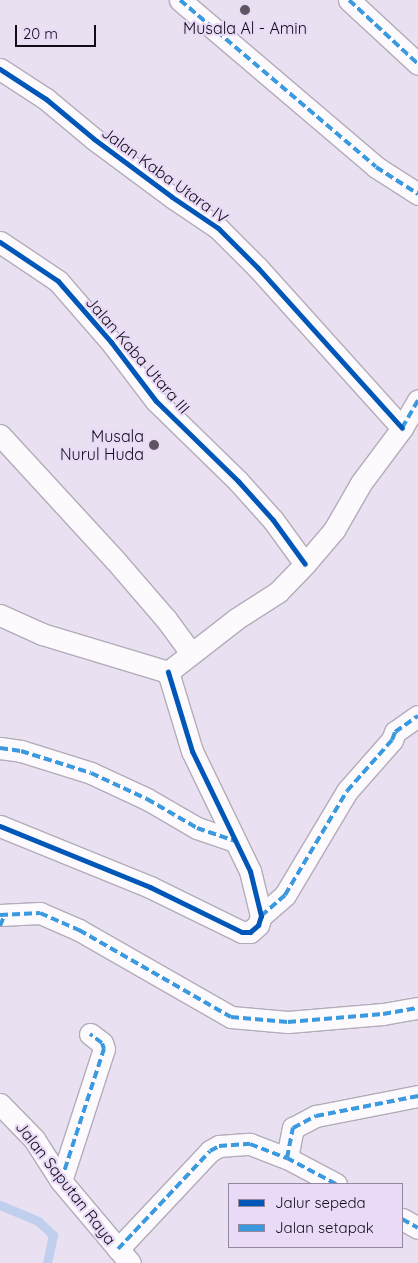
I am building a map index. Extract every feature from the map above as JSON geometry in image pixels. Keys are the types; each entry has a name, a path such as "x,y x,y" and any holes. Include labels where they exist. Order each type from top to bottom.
{"street":[{"path":"180,0 376,166 418,194"},
{"path":"349,0 418,64"},
{"name":"Jalan Kaba Utara IV","path":"0,69 46,99 94,139 172,197 218,228 258,268 402,428"},
{"name":"Jalan Kaba Utara III","path":"0,242 58,281 111,342 156,400 274,520 305,564"},
{"path":"168,672 236,618 278,592 305,564 334,530 361,483 402,428 418,400"},
{"path":"0,435 115,560 166,619 192,653"},
{"path":"0,615 42,634 168,672"},
{"path":"168,672 192,751 250,870 261,916"},
{"path":"0,826 142,883 242,932 250,932 258,925 261,916 285,896 348,791 392,740 395,732 418,716"},
{"path":"0,748 21,751 91,773 147,799 197,828 235,842"},
{"path":"1,919 40,913 79,930 231,1017 288,1022 383,1014 418,1008"},
{"path":"61,1181 104,1049 102,1043 90,1034"},
{"path":"287,1158 293,1128 316,1116 418,1096"},
{"name":"Jalan Saputan Raya","path":"0,1104 34,1139 61,1181 124,1256"},
{"path":"124,1256 210,1151 219,1146 250,1144 287,1158 334,1183"},
{"path":"403,1220 418,1228"}],"waterway":[{"path":"0,1205 38,1221 53,1235 47,1263"}],"marked path":[{"path":"180,0 376,167 418,194"},
{"path":"349,0 418,64"},
{"path":"402,428 418,400"},
{"path":"261,916 285,895 347,791 392,740 395,732 418,716"},
{"path":"0,748 21,751 91,773 147,799 197,828 235,841"},
{"path":"0,915 40,913 79,930 231,1017 288,1022 383,1014 418,1008"},
{"path":"0,926 4,916"},
{"path":"61,1181 104,1049 102,1043 90,1034"},
{"path":"334,1183 287,1158 293,1128 316,1116 418,1096"},
{"path":"118,1249 210,1151 219,1146 250,1144 287,1158"},
{"path":"403,1220 418,1228"}],"cycle path":[{"path":"0,69 46,99 94,139 172,197 218,228 258,268 402,428"},
{"path":"0,242 58,281 111,342 156,401 238,481 273,520 305,564"},
{"path":"0,826 150,887 242,932 250,932 258,925 261,916 250,871 192,751 168,672"}],"place":[{"name":"Musala Al - Amin","path":"245,10"},
{"name":"Musala Nurul Huda","path":"154,445"}]}
